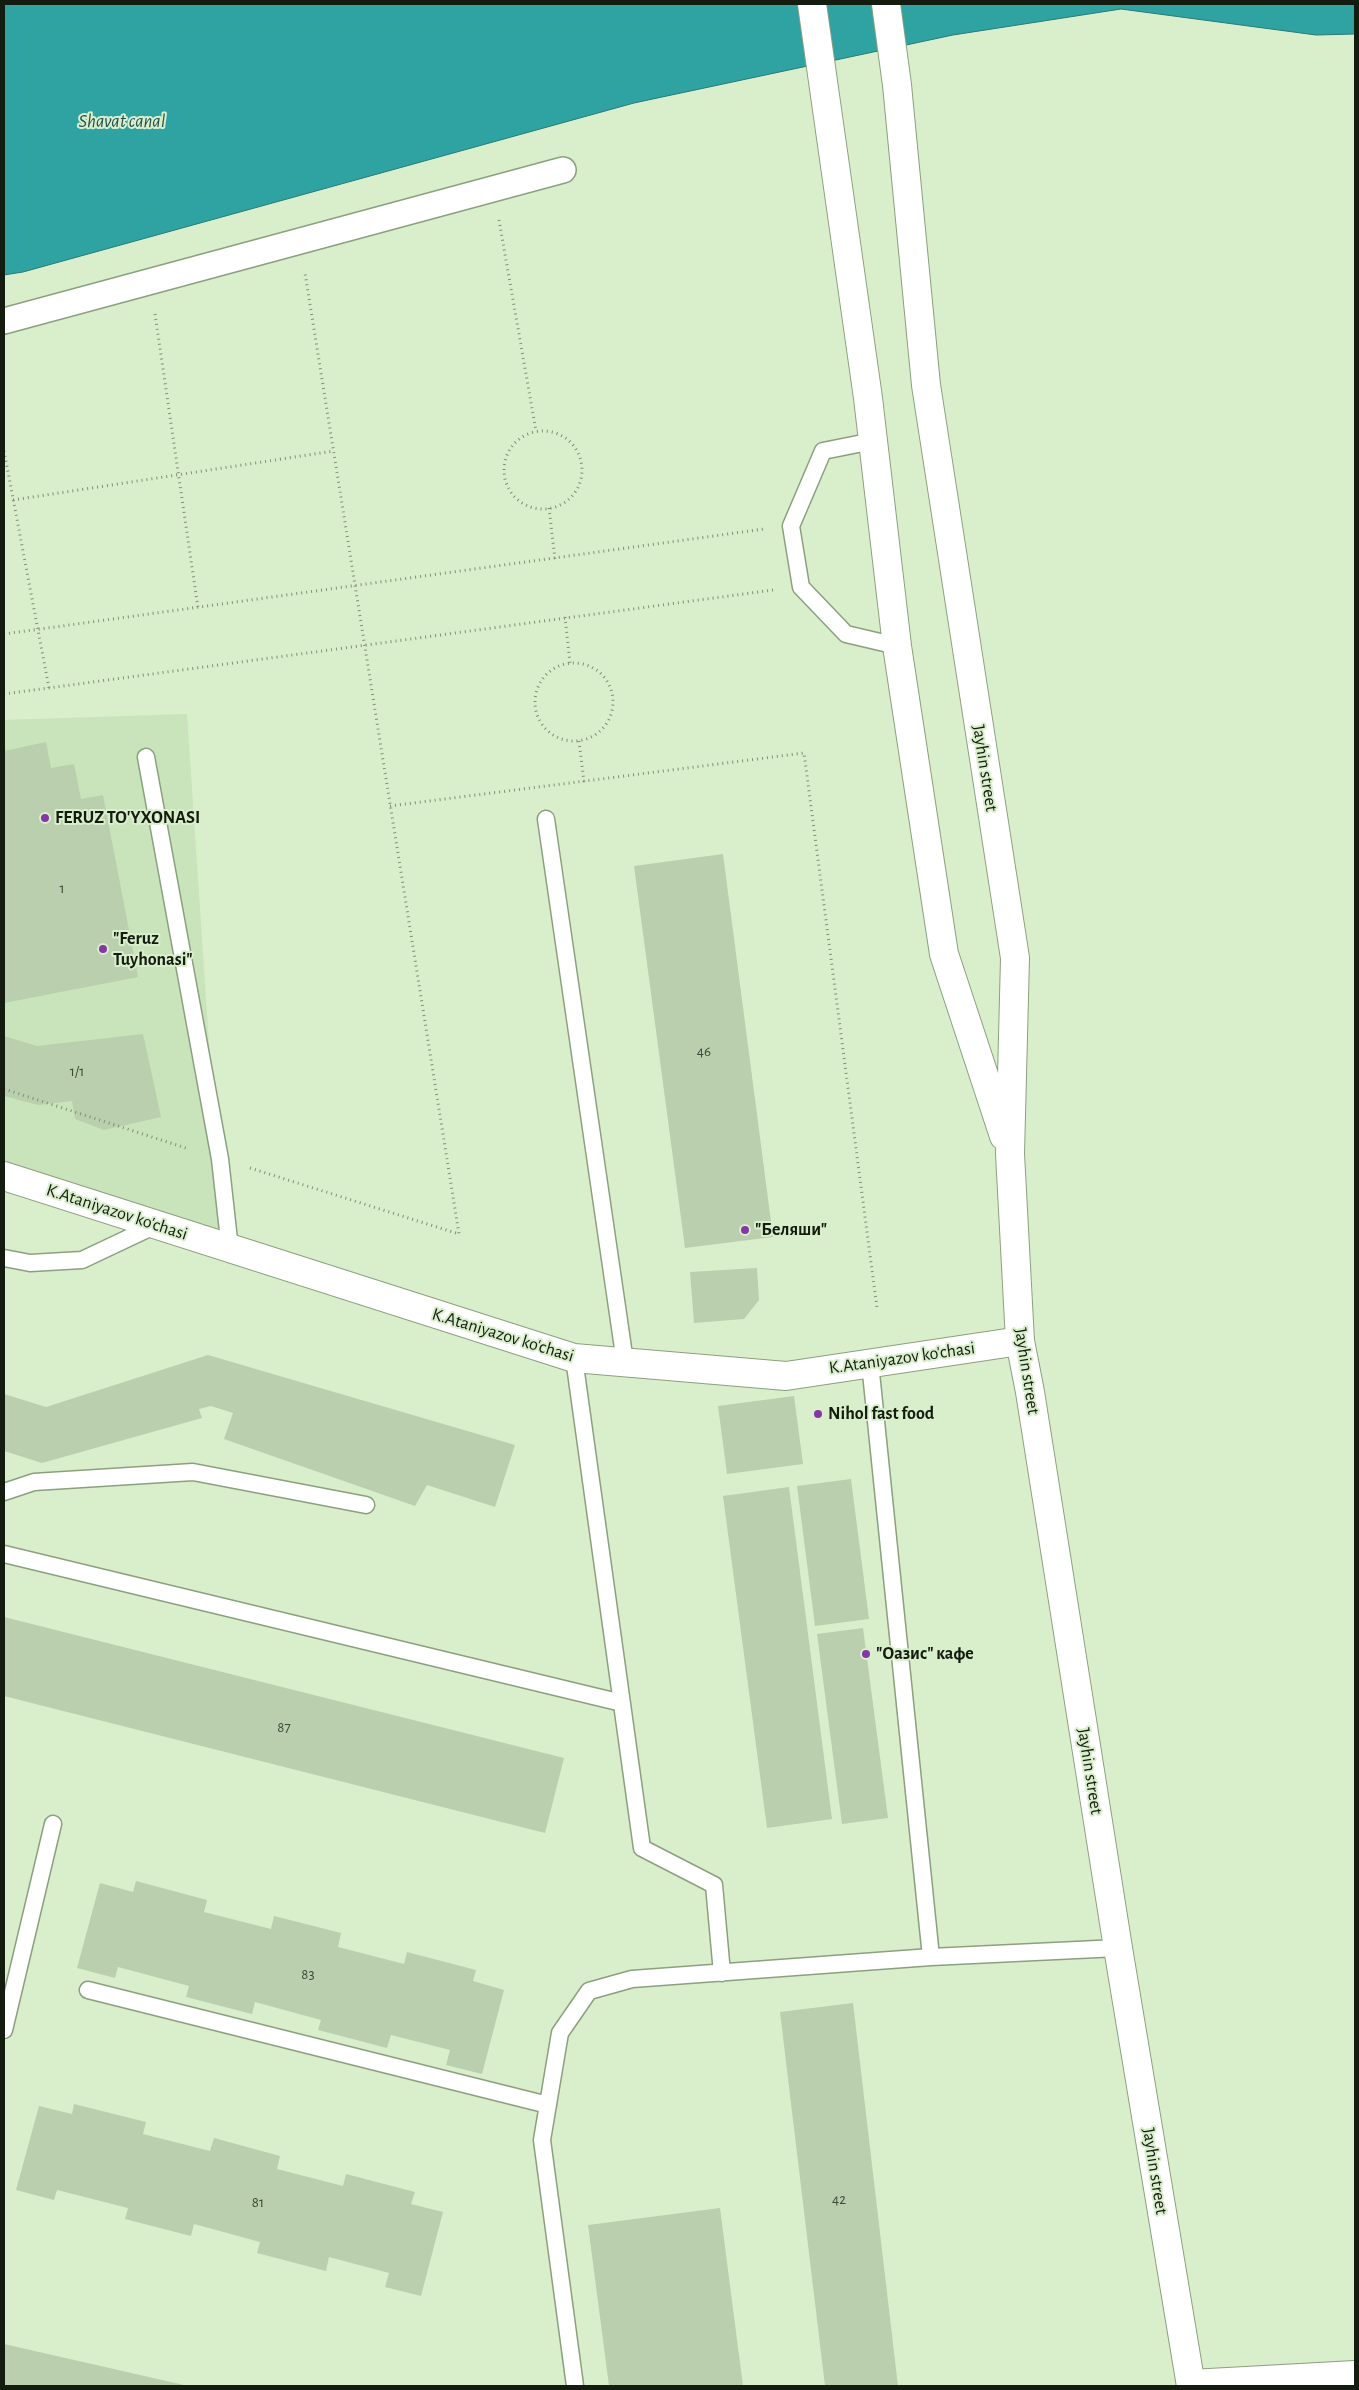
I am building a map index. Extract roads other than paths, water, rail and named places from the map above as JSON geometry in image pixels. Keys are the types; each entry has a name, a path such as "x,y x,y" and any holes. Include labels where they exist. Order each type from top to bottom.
{"main road":[{"name":"Jayhin street","path":"812,4 868,398 897,646 944,954 1010,1154"},
{"name":"Jayhin street","path":"886,4 898,85 926,385 1015,958 1010,1154 1020,1341 1030,1392 1118,1948 1191,2385"},
{"name":"K.Ataniyazov ko'chasi","path":"4,1176 574,1358 786,1376 1020,1341"},
{"path":"1191,2385 1355,2375"}],"street":[{"path":"4,322 563,170"}],"lane":[{"path":"873,441 823,452 791,526 801,587 846,634 897,646"},
{"path":"146,757 220,1158 230,1249"},
{"path":"546,819 624,1362"},
{"path":"4,1258 30,1263 82,1260 156,1225"},
{"path":"574,1358 642,1848 714,1885 722,1973"},
{"path":"870,1363 931,1958"},
{"path":"4,1492 34,1482 193,1472 366,1505"},
{"path":"4,1554 622,1703"},
{"path":"4,2030 53,1824"},
{"path":"574,2386 542,2140 560,2033 589,1991 632,1979 931,1958 1118,1948"},
{"path":"88,1990 548,2105"}],"water":[{"name":"Shavat canal","path":"4,4 1355,4 1355,34 1316,35 1121,9 953,35 634,103 23,272 4,275"}],"place":[{"name":"FERUZ TO'YXONASI","path":"45,818"},
{"name":"\"Feruz Tuyhonasi\"","path":"103,949"},
{"name":"\"Беляши\"","path":"745,1230"},
{"name":"Nihol fast food","path":"818,1414"},
{"name":"\"Оазис\" кафе","path":"866,1654"}]}
